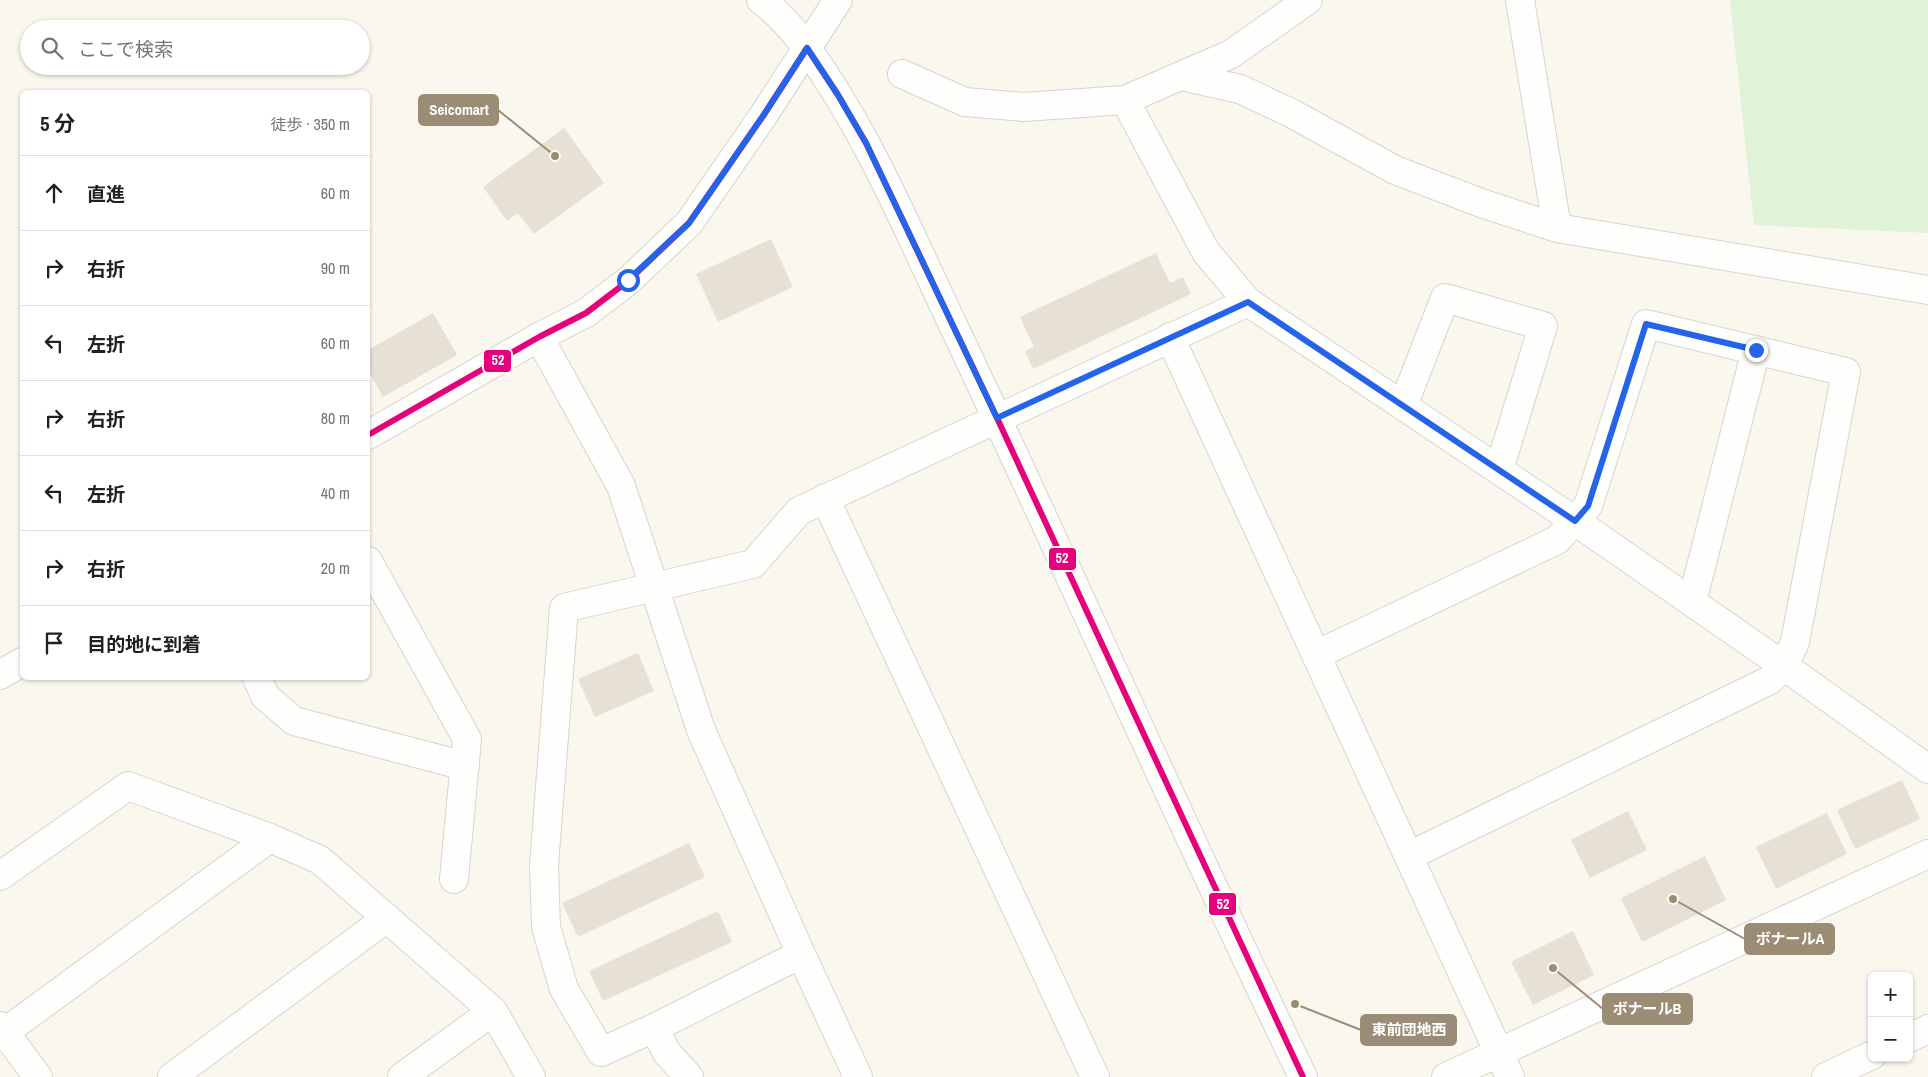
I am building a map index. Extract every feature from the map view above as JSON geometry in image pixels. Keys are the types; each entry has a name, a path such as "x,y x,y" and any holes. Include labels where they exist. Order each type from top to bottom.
{"street":[{"path":"761,0 777,12 807,48 838,95 866,143 997,418 1303,1077"},
{"path":"370,434 539,337 586,313 621,286 689,223 763,116 838,0"},
{"path":"902,74 965,102 1024,107 1125,100 1231,54 1308,0"},
{"path":"1520,0 1557,228"},
{"path":"1182,76 1240,89 1290,113 1395,170 1482,203 1557,228 1928,290"},
{"path":"1125,100 1206,252 1248,302 1575,521 1928,769"},
{"path":"1403,406 1445,298 1543,326 1499,470"},
{"path":"801,954 654,1028 601,1052 564,989 546,927 544,865 564,608 753,564 800,511 1248,302"},
{"path":"1316,655 1557,540 1588,506 1646,324 1846,372 1795,642 1784,666 1770,680 1408,856"},
{"path":"539,337 621,486 701,730 858,1077"},
{"path":"1170,337 1510,1077"},
{"path":"1692,602 1756,350"},
{"path":"825,498 1095,1077"},
{"path":"370,565 467,740 454,879"},
{"path":"0,675 20,663"},
{"path":"258,680 265,696 294,721 465,766"},
{"path":"0,876 128,786 270,838 320,860 492,1012 531,1077"},
{"path":"38,1077 2,1029 270,838"},
{"path":"1446,1077 1928,854"},
{"path":"172,1077 387,918"},
{"path":"402,1077 492,1012"},
{"path":"654,1028 667,1053 689,1077"},
{"path":"1913,1036 1928,1029"},
{"path":"1826,1077 1868,1057"}],"green space":[{"path":"1730,0 1928,0 1928,233 1754,225"}],"building":[{"path":"564,128 604,183 534,234 518,213 507,221 483,187"},
{"path":"771,239 793,287 718,322 696,274"},
{"path":"1156,253 1170,283 1183,277 1191,294 1033,369 1025,351 1034,347 1020,317"},
{"path":"433,313 457,355 383,397 370,374 370,349"},
{"path":"638,653 654,691 595,717 578,679"},
{"path":"1902,780 1920,819 1855,849 1837,810"},
{"path":"1628,811 1647,850 1590,878 1571,840"},
{"path":"1827,813 1847,854 1776,889 1756,847"},
{"path":"689,843 705,877 578,937 562,903"},
{"path":"1705,856 1726,900 1642,942 1621,898"},
{"path":"718,911 732,942 603,1001 589,971"},
{"path":"1573,931 1594,975 1533,1005 1511,962"}],"transit line":[{"name":"52","path":"807,48 838,95 866,143 997,418 1303,1077"},
{"name":"52","path":"370,434 539,337 586,313 628,281 689,223 763,116 807,48"}],"place":[{"name":"Seicomart","path":"555,156"},
{"name":"ボナールA","path":"1673,899"},
{"name":"ボナールB","path":"1553,968"},
{"name":"東前団地西","path":"1295,1004"}],"route":[{"path":"628,280 689,223 763,116 807,48 838,95 866,143 997,418 1248,302 1575,521 1588,506 1646,324 1756,350"}]}
